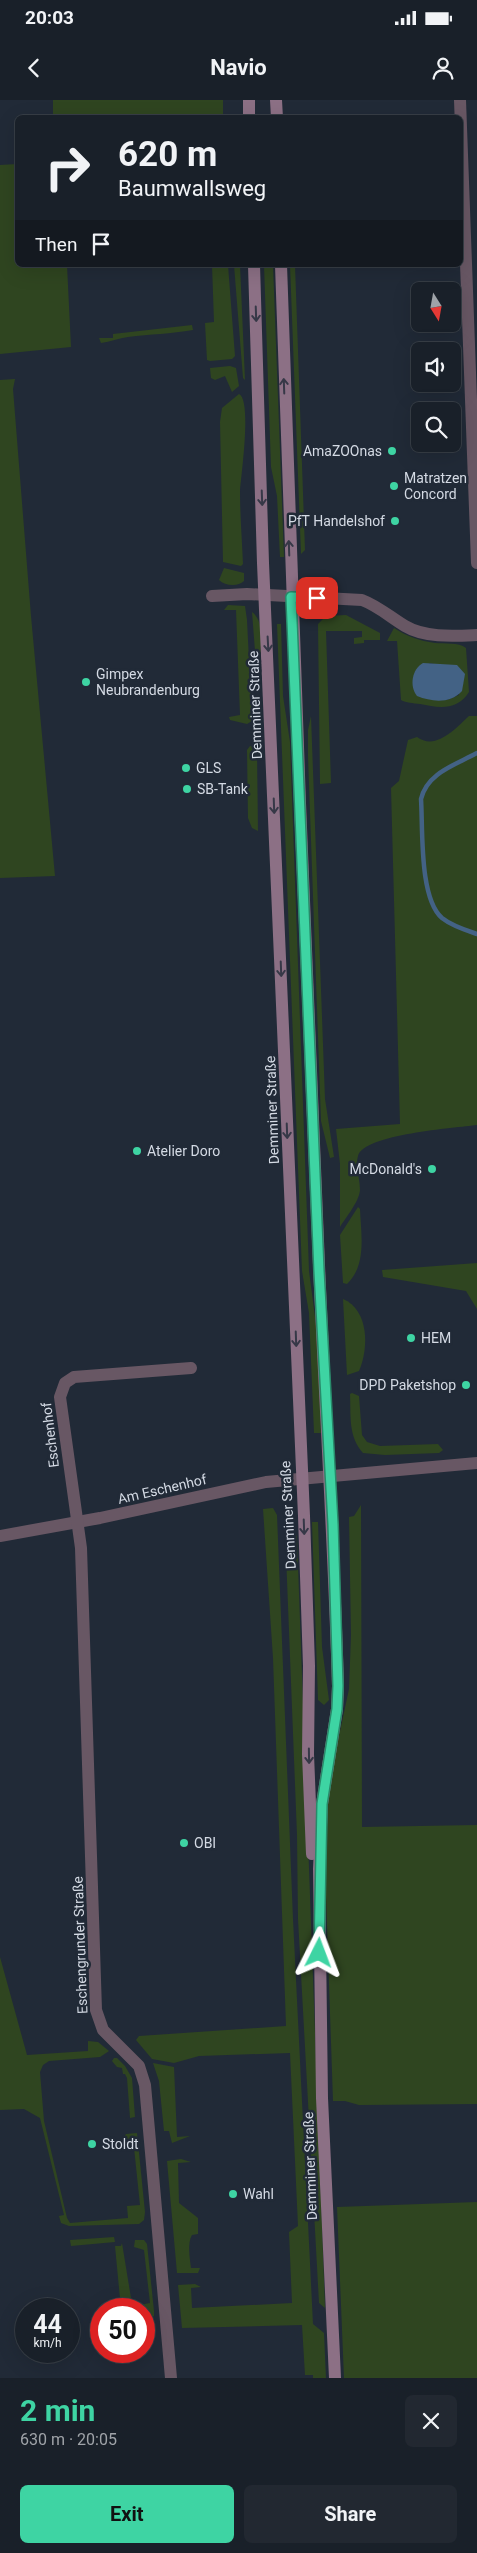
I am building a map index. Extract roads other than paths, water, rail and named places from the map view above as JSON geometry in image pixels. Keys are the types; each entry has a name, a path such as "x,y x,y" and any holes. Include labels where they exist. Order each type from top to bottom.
{"main road":[{"path":"249,100 249,115"},
{"path":"276,100 276,115"},
{"name":"Demminer Straße","path":"254,267 265,595 309,1666 308,1754 311,1849 319,1953"},
{"name":"Demminer Straße","path":"281,267 291,597 319,1271 331,1476 338,1686 337,1709 322,1804 319,1953 322,2098 335,2378"}],"street":[{"path":"460,100 461,115"},
{"path":"463,182 477,563"},
{"path":"212,596 265,595 362,600 374,604 407,628 421,633 477,635"},
{"name":"Eschenhof","path":"77,1522 60,1396 65,1383 79,1376 191,1368"},
{"path":"331,1476 477,1463"},
{"name":"Am Eschenhof","path":"0,1536 77,1522 266,1482 331,1476"},
{"name":"Eschengrunder Straße","path":"77,1522 81,1548 96,2010 103,2030 139,2066 145,2086 171,2378"}],"water":[{"path":"423,663 457,665 465,674 462,691 452,698 441,701 417,696 412,683 416,669"}],"waterway":[{"path":"477,753 436,776 424,790 421,799 422,845 429,895 442,918 477,934"}],"place":[{"name":"AmaZOOnas","path":"392,451"},
{"name":"Matratzen Concord","path":"394,486"},
{"name":"PfT Handelshof","path":"395,521"},
{"name":"Gimpex Neubrandenburg","path":"86,682"},
{"name":"GLS","path":"186,768"},
{"name":"SB-Tank","path":"187,789"},
{"name":"Atelier Doro","path":"137,1151"},
{"name":"McDonald's","path":"432,1169"},
{"name":"HEM","path":"411,1338"},
{"name":"DPD Paketshop","path":"466,1385"},
{"name":"OBI","path":"184,1843"},
{"name":"Stoldt","path":"92,2144"},
{"name":"Wahl","path":"233,2194"}]}
